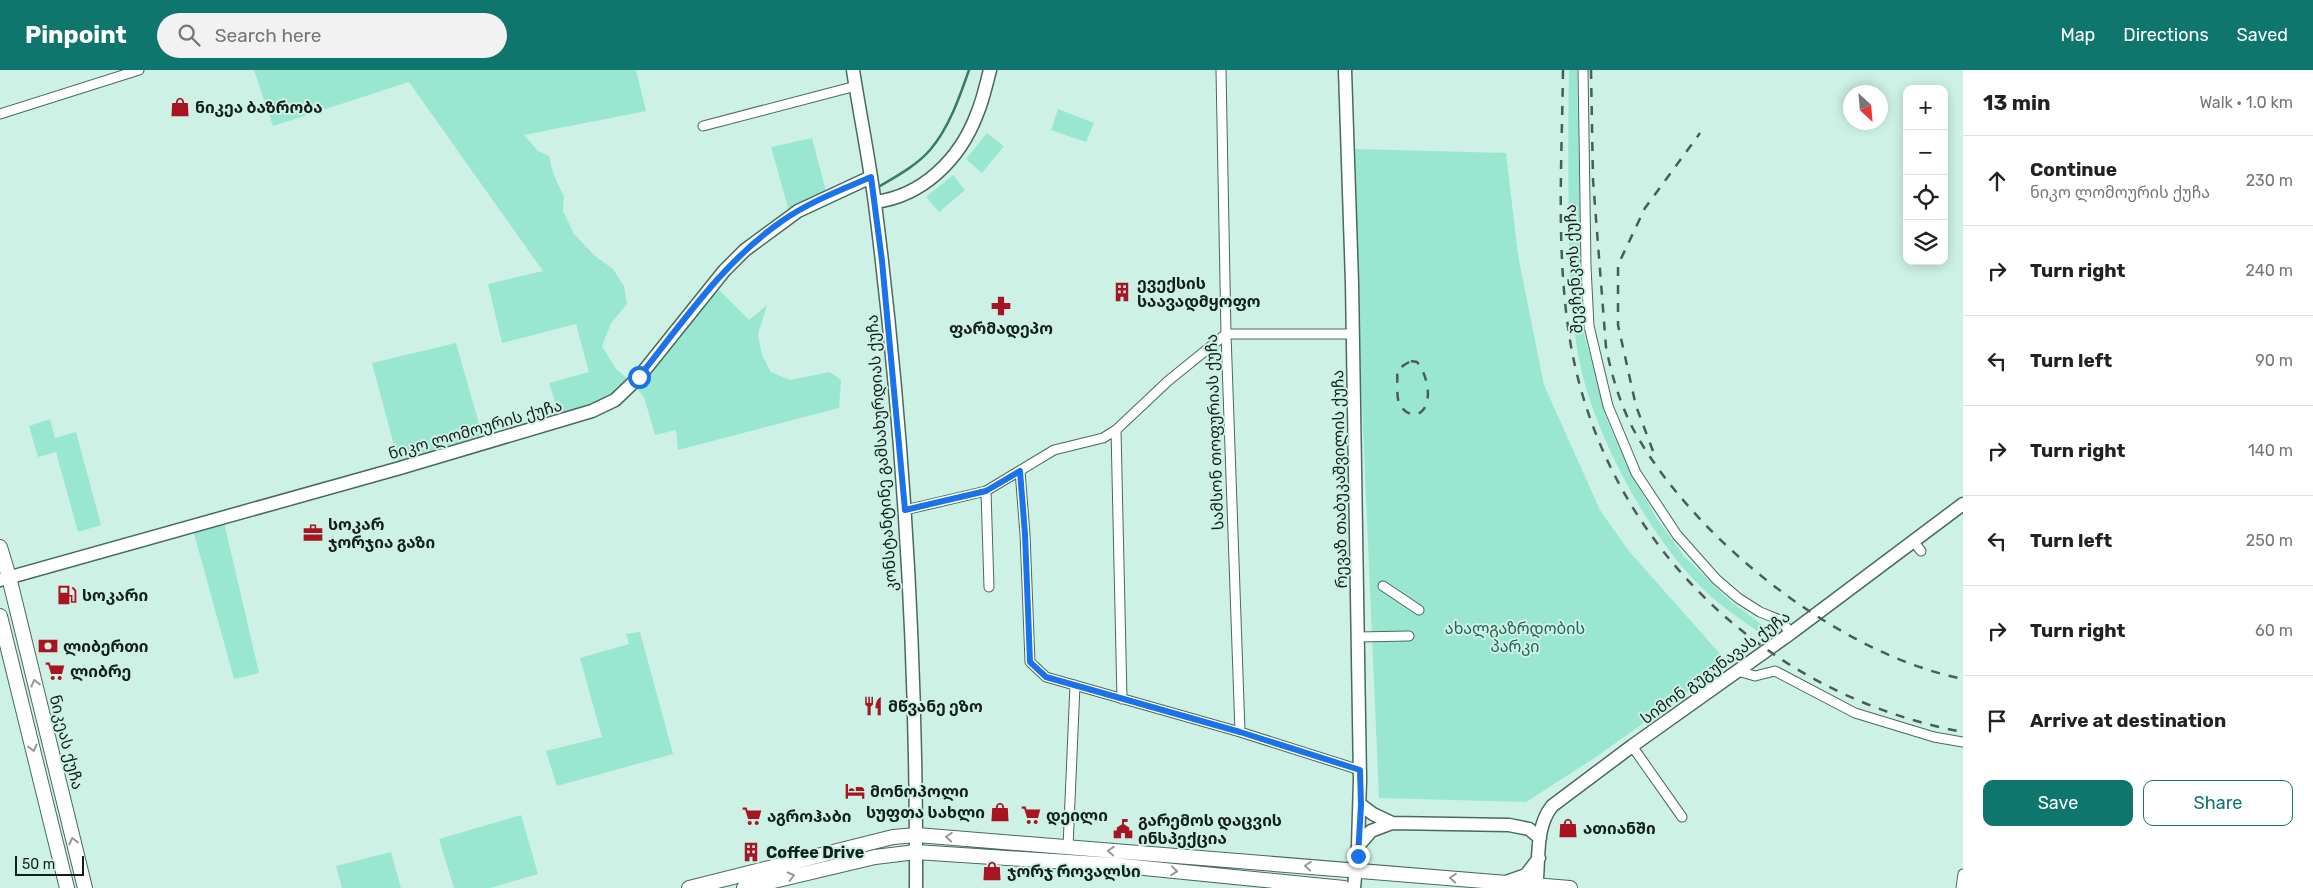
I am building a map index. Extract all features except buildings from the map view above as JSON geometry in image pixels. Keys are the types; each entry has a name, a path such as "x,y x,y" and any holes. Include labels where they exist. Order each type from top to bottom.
{"main road":[{"name":"ნიკეას ქუჩა","path":"0,547 5,579 85,888"},
{"path":"0,616 67,888"},
{"path":"689,888 892,837 916,835 1356,869 1537,887 1570,888"},
{"path":"744,888 875,857 916,852 1114,865 1344,888"}],"street":[{"path":"0,114 139,70"},
{"name":"კონსტანტინე გამსახურდიას ქუჩა","path":"854,70 875,202 905,510 917,792 916,888"},
{"path":"875,202 894,200 933,178 967,136 978,114 990,70"},
{"name":"სამსონ თოფურიას ქუჩა","path":"1221,70 1226,334 1240,732"},
{"name":"რევაზ თაბუკაშვილის ქუჩა","path":"1345,70 1353,334 1361,805 1354,888"},
{"name":"შევჩენკოს ქუჩა","path":"1583,70 1586,267 1589,326 1608,406 1636,473 1677,535 1716,578 1738,598 1760,612 1780,620 1791,633"},
{"path":"703,126 856,86"},
{"name":"ნიკო ლომოურის ქუჩა","path":"5,579 564,421 615,400 639,377 724,271 744,250 798,211 871,177"},
{"path":"905,510 986,491 1054,450 1103,438 1116,430 1168,381 1226,334 1353,334"},
{"path":"1116,430 1122,699"},
{"path":"1020,471 1025,534 1030,662 1046,677 1240,732 1360,770"},
{"path":"986,491 990,587"},
{"name":"სიმონ გუგუნავას ქუჩა","path":"1537,887 1543,820 1552,806 1632,746 1917,546 1963,504"},
{"path":"1383,586 1419,610"},
{"path":"1358,637 1409,636"},
{"path":"1738,671 1755,676 1775,671 1855,713 1934,737 1963,742"},
{"path":"1068,847 1075,685"},
{"path":"1632,746 1682,817"},
{"path":"1361,805 1373,814 1392,822 1509,825 1529,830 1540,838"},
{"path":"1509,825 1528,821 1552,806"},
{"path":"1358,846 1372,831 1392,822"},
{"path":"1504,883 1526,875 1539,858"},
{"path":"1961,888 1963,874"}],"green space":[{"path":"254,70 636,70 646,111 524,135 538,151 549,156 553,173 564,197 563,211 574,234 595,256 613,269 624,286 627,304 611,323 602,346 616,369 635,385 718,289 749,320 767,305 758,334 762,355 771,372 790,380 830,372 841,380 839,408 678,450 676,430 655,435 644,397 635,386 562,423 549,383 589,372 576,324 502,343 488,284 543,271 409,82 273,126"},
{"path":"1569,70 1577,70 1582,326 1607,420 1631,473 1657,519 1684,556 1730,601 1772,632 1766,637 1708,593 1682,567 1665,545 1633,495 1595,416 1582,371 1572,311 1568,130"},
{"path":"1058,109 1094,123 1086,142 1051,130"},
{"path":"987,133 1004,146 982,173 966,159"},
{"path":"812,138 828,199 791,218 771,147"},
{"name":"ახალგაზრდობის პარკი","path":"1355,149 1506,153 1518,255 1544,385 1600,510 1628,550 1728,663 1593,759 1526,802 1379,798 1359,336"},
{"path":"953,175 965,190 939,212 926,197"},
{"path":"456,343 485,445 400,468 372,363"},
{"path":"50,419 55,438 76,432 101,525 78,532 56,452 38,457 29,426"},
{"path":"223,518 259,673 234,679 192,526"},
{"path":"640,632 673,754 557,786 546,751 602,737 580,658 629,644 626,634"},
{"path":"521,815 538,874 490,888 454,888 439,839"},
{"path":"391,852 401,888 342,888 336,866"}],"waterway":[{"path":"880,186 919,161 937,141 953,112 969,70"}],"railway":[{"path":"1563,70 1561,235 1562,268 1569,334 1587,408 1616,477 1655,540 1703,596 1759,644 1821,683 1890,713 1963,732"},
{"path":"1591,70 1593,180 1606,347 1618,392 1637,436 1664,476 1697,516 1735,554 1778,589 1822,620 1869,646 1916,666 1963,679"},
{"path":"1653,451 1636,406 1618,325 1618,265 1645,208 1700,133"},
{"path":"1411,361 1417,362 1420,366 1428,392 1426,405 1417,414 1410,414 1403,410 1398,396 1397,371 1411,361"}],"place":[{"name":"ნიკეა ბაზრობა","path":"180,107"},
{"name":"ევექსის საავადმყოფო","path":"1122,292"},
{"name":"ფარმადეპო","path":"1001,306"},
{"name":"სოკარ ჯორჯია გაზი","path":"313,533"},
{"name":"სოკარი","path":"67,595"},
{"name":"ლიბერთი","path":"48,646"},
{"name":"ლიბრე","path":"55,671"},
{"name":"მწვანე ეზო","path":"873,706"},
{"name":"მონოპოლი","path":"855,791"},
{"name":"სუფთა სახლი","path":"1000,812"},
{"name":"დეილი","path":"1031,815"},
{"name":"აგროჰაბი","path":"752,816"},
{"name":"ათიანში","path":"1568,828"},
{"name":"გარემოს დაცვის ინსპექცია","path":"1123,829"},
{"name":"Coffee Drive","path":"751,852"},
{"name":"ჯორჯ როვალსი","path":"992,871"}],"route":[{"path":"639,377 724,271 744,250 798,211 871,177 882,261 905,510 986,491 1020,471 1025,534 1030,662 1046,677 1240,732 1360,770 1361,805 1358,856"}]}
